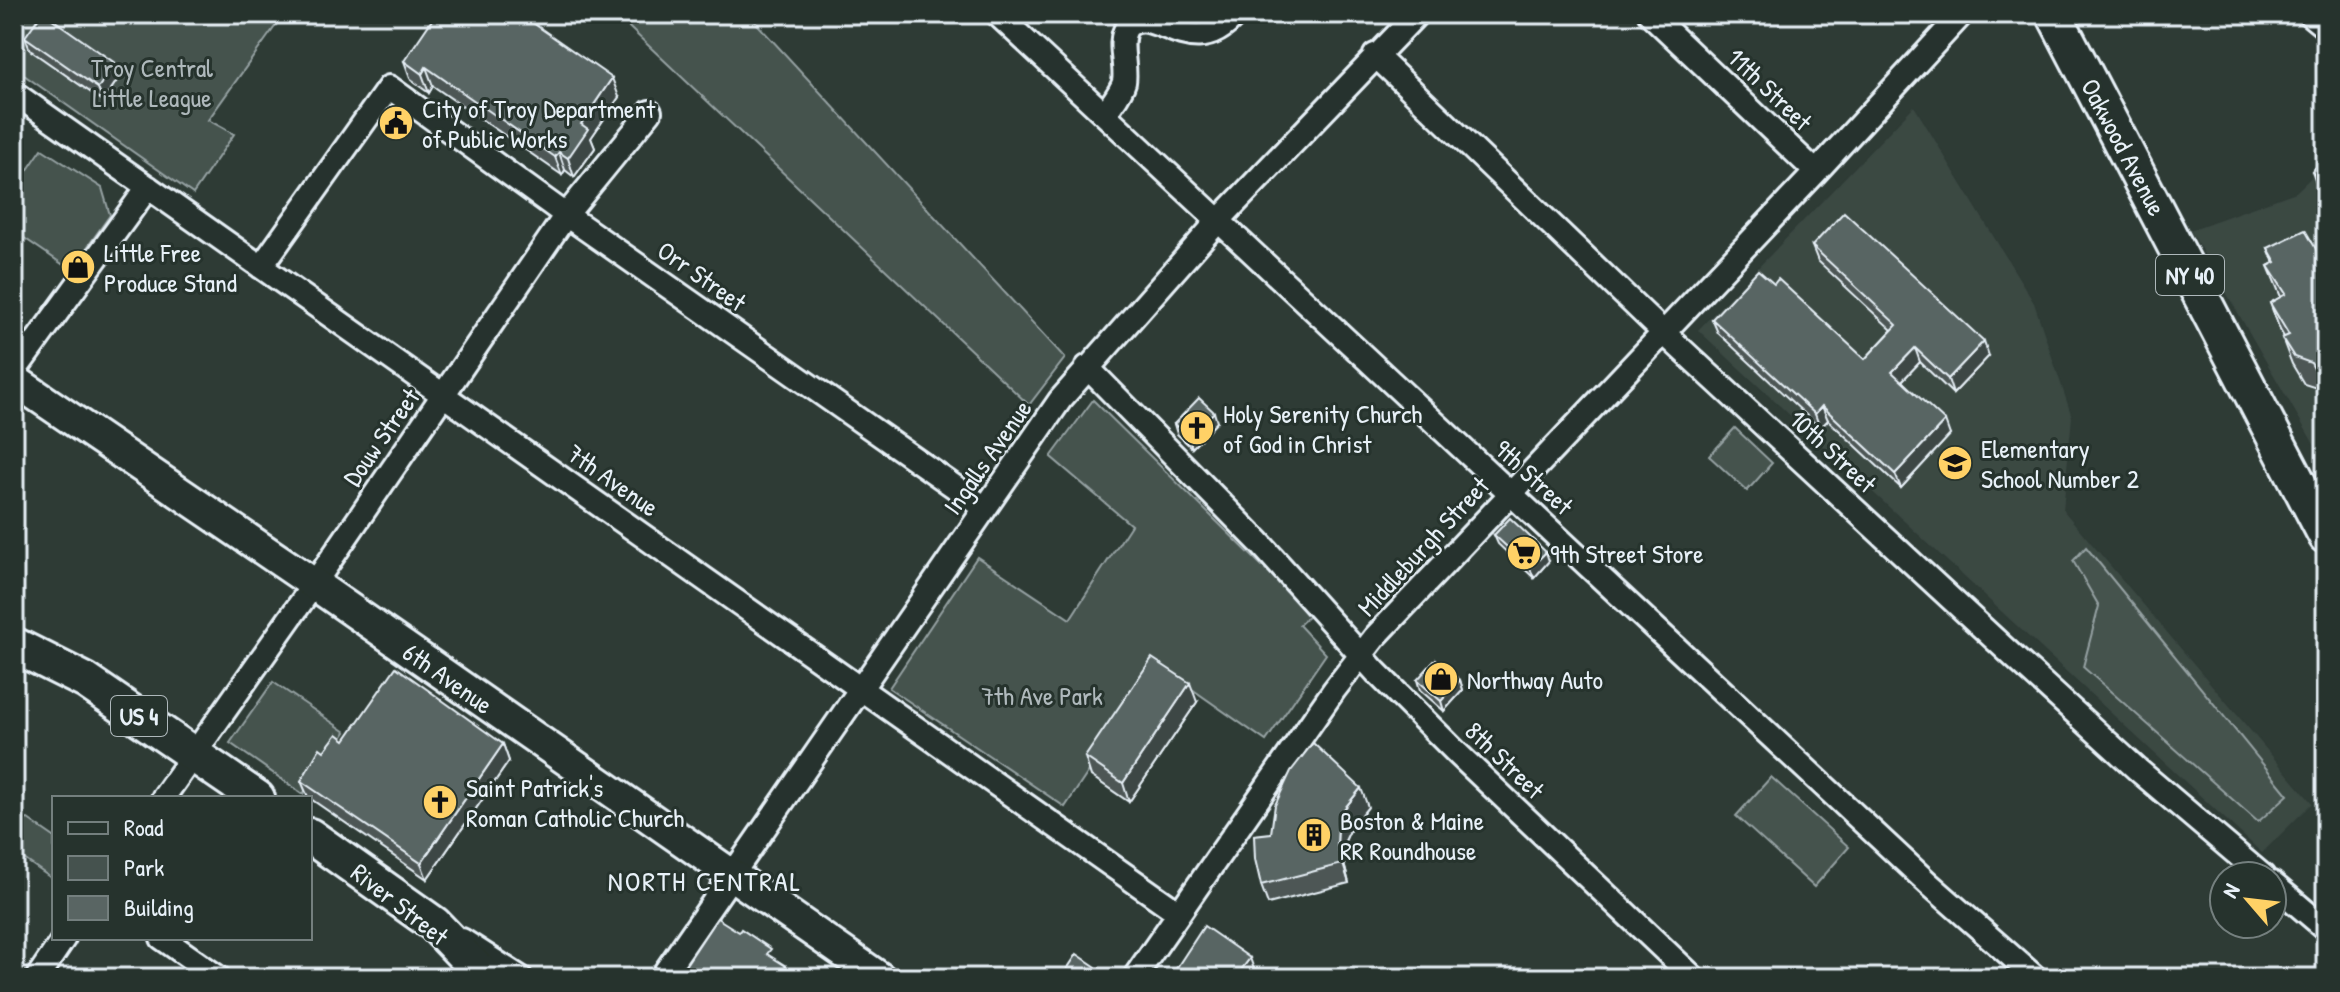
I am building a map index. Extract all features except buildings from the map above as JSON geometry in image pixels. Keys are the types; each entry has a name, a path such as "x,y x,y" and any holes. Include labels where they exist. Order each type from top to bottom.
{"main road":[{"name":"Oakwood Avenue","path":"2054,14 2326,536"},
{"name":"US 4","path":"14,645 86,681 254,796"},
{"name":"River Street","path":"312,837 434,924 486,978"}],"street":[{"name":"9th Street","path":"997,14 1928,883 2036,978"},
{"path":"1105,114 1122,86 1124,36 1127,26 1135,19 1144,16 1156,18 1189,34 1202,35 1215,33 1236,14"},
{"name":"Ingalls Avenue","path":"661,978 1060,400 1219,220 1417,14"},
{"name":"11th Street","path":"1650,14 1816,172"},
{"name":"Middleburgh Street","path":"1134,978 1361,655 1962,14"},
{"path":"2309,14 2326,28"},
{"name":"10th Street","path":"1375,55 1664,333 2138,770 2244,860"},
{"name":"Orr Street","path":"261,267 389,87 566,215 985,508"},
{"name":"7th Avenue","path":"14,93 1179,913"},
{"name":"Douw Street","path":"164,796 314,584 566,215 650,112"},
{"path":"14,372 148,187"},
{"name":"8th Street","path":"1087,367 1259,542 1361,655 1458,754 1694,978"},
{"name":"6th Avenue","path":"14,380 314,584 880,978"},
{"path":"2288,897 2326,929"},
{"path":"434,924 489,955 521,978"},
{"path":"41,977 63,940"},
{"path":"165,940 219,978"}],"shaded area":[{"name":"Elementary School Number 2","path":"1914,106 2034,303 2072,417 2063,510 2312,803 2262,853 1698,330"},
{"path":"2326,163 2326,465 2190,230 2296,192"}],"green space":[{"name":"Troy Central Little League","path":"17,14 284,14 208,120 234,134 193,194 14,68 14,17"},
{"path":"615,14 748,14 1065,358 1029,405"},
{"path":"42,149 102,188 110,215 71,270 14,231 14,190"},
{"name":"7th Ave Park","path":"1093,400 1311,614 1299,625 1326,654 1266,741 1159,666 1065,807 889,688 977,557 1070,619 1131,525 1051,457"},
{"path":"1735,428 1772,463 1747,491 1709,456"},
{"path":"2086,547 2288,795 2258,822 2083,667 2099,606 2073,561"},
{"path":"273,682 346,732 303,794 230,743"},
{"path":"1771,777 1849,847 1814,887 1736,816"},
{"path":"28,819 52,836 52,879 14,852 14,823"}],"place":[{"name":"City of Troy Department of Public Works","path":"396,123"},
{"name":"Little Free Produce Stand","path":"78,267"},
{"name":"Holy Serenity Church of God in Christ","path":"1197,428"},
{"name":"Elementary School Number 2","path":"1955,463"},
{"name":"9th Street Store","path":"1524,553"},
{"name":"Northway Auto","path":"1441,679"},
{"name":"Saint Patrick's Roman Catholic Church","path":"440,802"},
{"name":"Boston & Maine RR Roundhouse","path":"1314,835"}],"district":[{"name":"NORTH CENTRAL","path":"705,881"}]}
